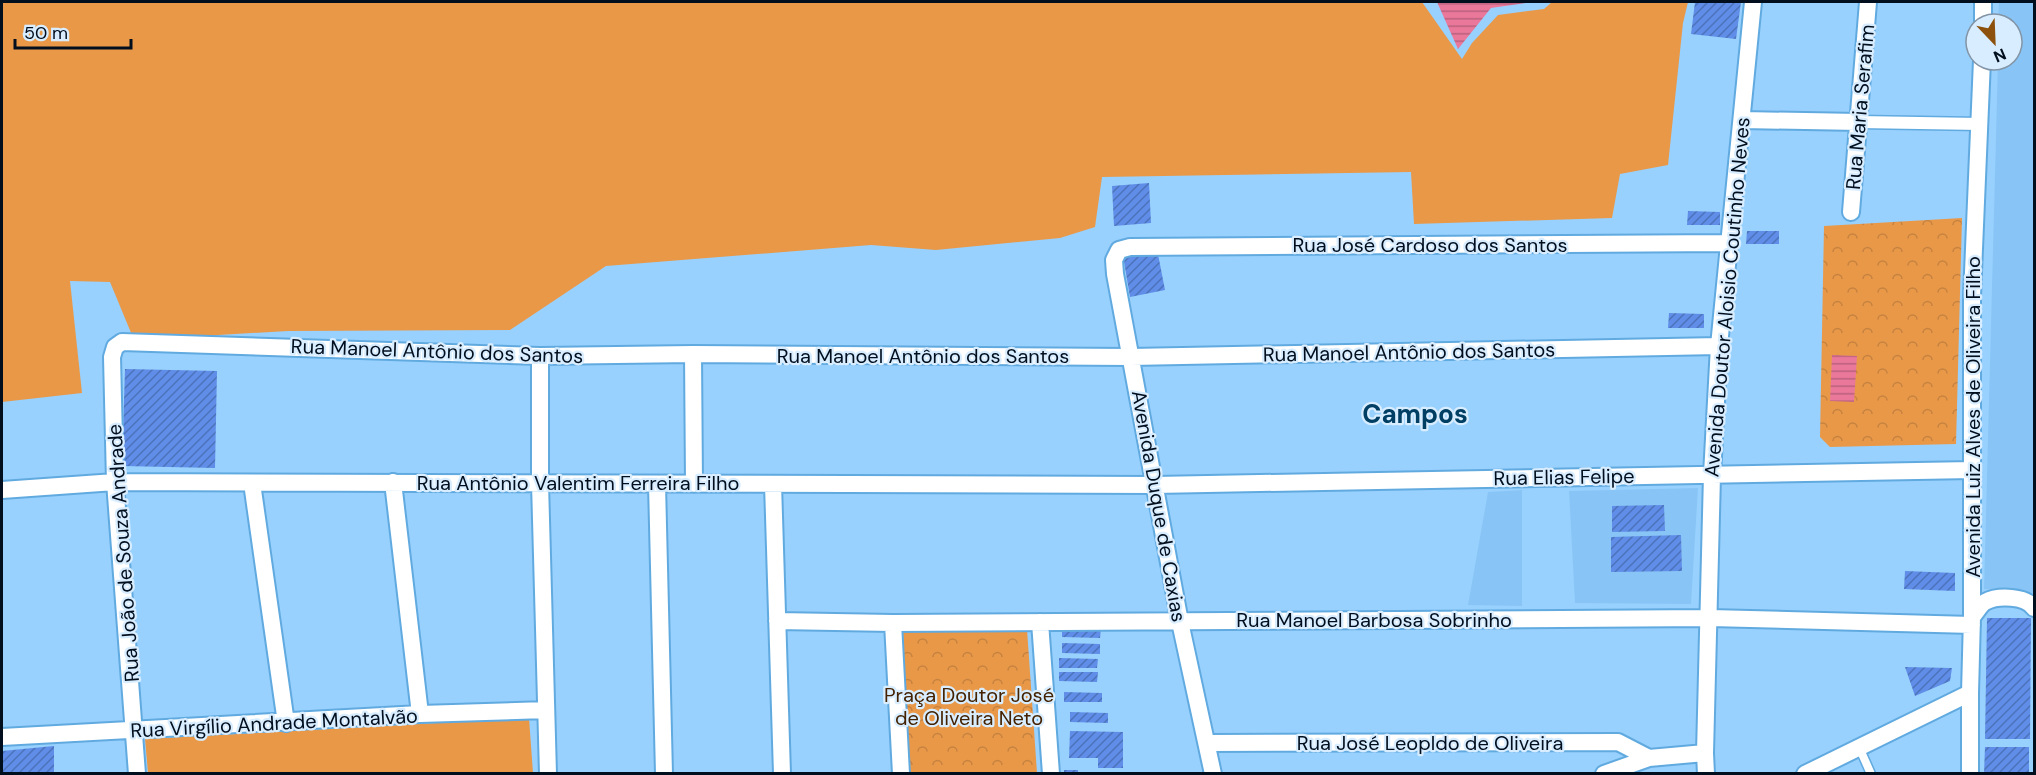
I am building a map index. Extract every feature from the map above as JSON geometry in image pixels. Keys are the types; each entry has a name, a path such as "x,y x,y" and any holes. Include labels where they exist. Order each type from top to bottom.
{"street":[{"name":"Avenida Doutor Aloisio Coutinho Neves","path":"1706,774 1712,475 1719,346 1753,2"},
{"name":"Rua Maria Serafim","path":"1851,212 1868,2"},
{"name":"Avenida Luiz Alves de Oliveira Filho","path":"1970,774 1972,296 1982,72"},
{"path":"1742,120 1980,124"},
{"name":"Rua José Cardoso dos Santos","path":"1130,247 1729,243"},
{"name":"Avenida Duque de Caxias","path":"1130,247 1119,250 1114,260 1180,621 1212,774"},
{"name":"Rua Manoel Antônio dos Santos","path":"127,342 540,356 693,354 1131,357 1719,346"},
{"name":"Rua João de Souza Andrade","path":"127,342 115,347 112,357 115,482 137,774"},
{"path":"693,354 694,484"},
{"path":"540,356 540,483 548,774"},
{"name":"Rua Elias Felipe","path":"1155,485 1972,470"},
{"name":"Rua Antônio Valentim Ferreira Filho","path":"2,490 115,482 1155,485"},
{"path":"393,482 420,714"},
{"path":"252,483 286,723"},
{"path":"657,484 664,774"},
{"path":"773,484 782,774"},
{"path":"1972,621 1985,602 2003,598 2026,601 2034,608"},
{"name":"Rua Manoel Barbosa Sobrinho","path":"777,621 893,623 1710,618 1972,621"},
{"path":"1040,622 1051,774"},
{"path":"893,623 901,774"},
{"path":"1804,774 1970,693"},
{"name":"Rua Virgílio Andrade Montalvão","path":"2,737 420,714 546,710"},
{"name":"Rua José Leopldo de Oliveira","path":"1207,743 1618,742 1649,758"},
{"path":"1604,774 1649,758 1705,753"}],"lane":[{"path":"1859,747 1872,774"}],"shaded area":[{"path":"1437,2 1533,2 1491,8 1458,49"},
{"path":"1999,2 2034,2 2034,593 1984,589 1998,72 2024,72 2024,12 1999,12"},
{"path":"1832,355 1857,356 1854,402 1830,401"},
{"path":"1698,488 1691,604 1575,603 1569,491"},
{"path":"1522,490 1522,606 1468,605 1488,492"}],"green space":[{"path":"2,2 1422,2 1462,59 1472,43 1498,15 1544,9 1552,2 1688,2 1683,23 1668,165 1620,174 1612,218 1414,224 1411,172 1102,177 1095,227 1060,238 936,250 871,245 606,266 510,330 288,331 134,340 110,282 70,281 82,393 2,402"},
{"path":"1962,218 1956,444 1830,447 1820,437 1824,226"},
{"name":"Praça Doutor José de Oliveira Neto","path":"1027,629 1037,773 907,773 903,630"},
{"path":"529,718 533,773 148,773 145,739"}],"building":[{"path":"1695,2 1741,2 1736,39 1691,34"},
{"path":"1149,183 1151,223 1114,226 1112,186"},
{"path":"1688,211 1720,212 1720,225 1687,225"},
{"path":"1747,231 1779,231 1779,244 1746,244"},
{"path":"1157,249 1165,290 1130,297 1122,250"},
{"path":"1669,313 1704,314 1704,328 1668,328"},
{"path":"125,369 217,371 215,468 122,466"},
{"path":"1664,505 1665,531 1612,532 1612,506"},
{"path":"1681,535 1682,571 1611,572 1611,537"},
{"path":"1905,571 1955,573 1955,591 1904,589"},
{"path":"1987,618 2031,618 2030,739 1985,739"},
{"path":"1062,628 1101,628 1100,638 1062,637"},
{"path":"1062,643 1100,644 1100,654 1062,653"},
{"path":"1059,658 1098,659 1097,668 1059,668"},
{"path":"1905,667 1952,668 1950,681 1915,696"},
{"path":"1059,672 1098,672 1097,682 1059,681"},
{"path":"1064,692 1102,693 1102,702 1064,702"},
{"path":"1070,712 1108,713 1108,723 1070,722"},
{"path":"1070,731 1123,732 1123,768 1098,768 1098,758 1069,758"},
{"path":"54,746 54,774 2,774 2,751"},
{"path":"1985,747 2029,747 2029,774 1984,774"},
{"path":"1064,770 1078,770 1078,774 1064,774"}],"district":[{"name":"Campos","path":"1415,414"}]}
